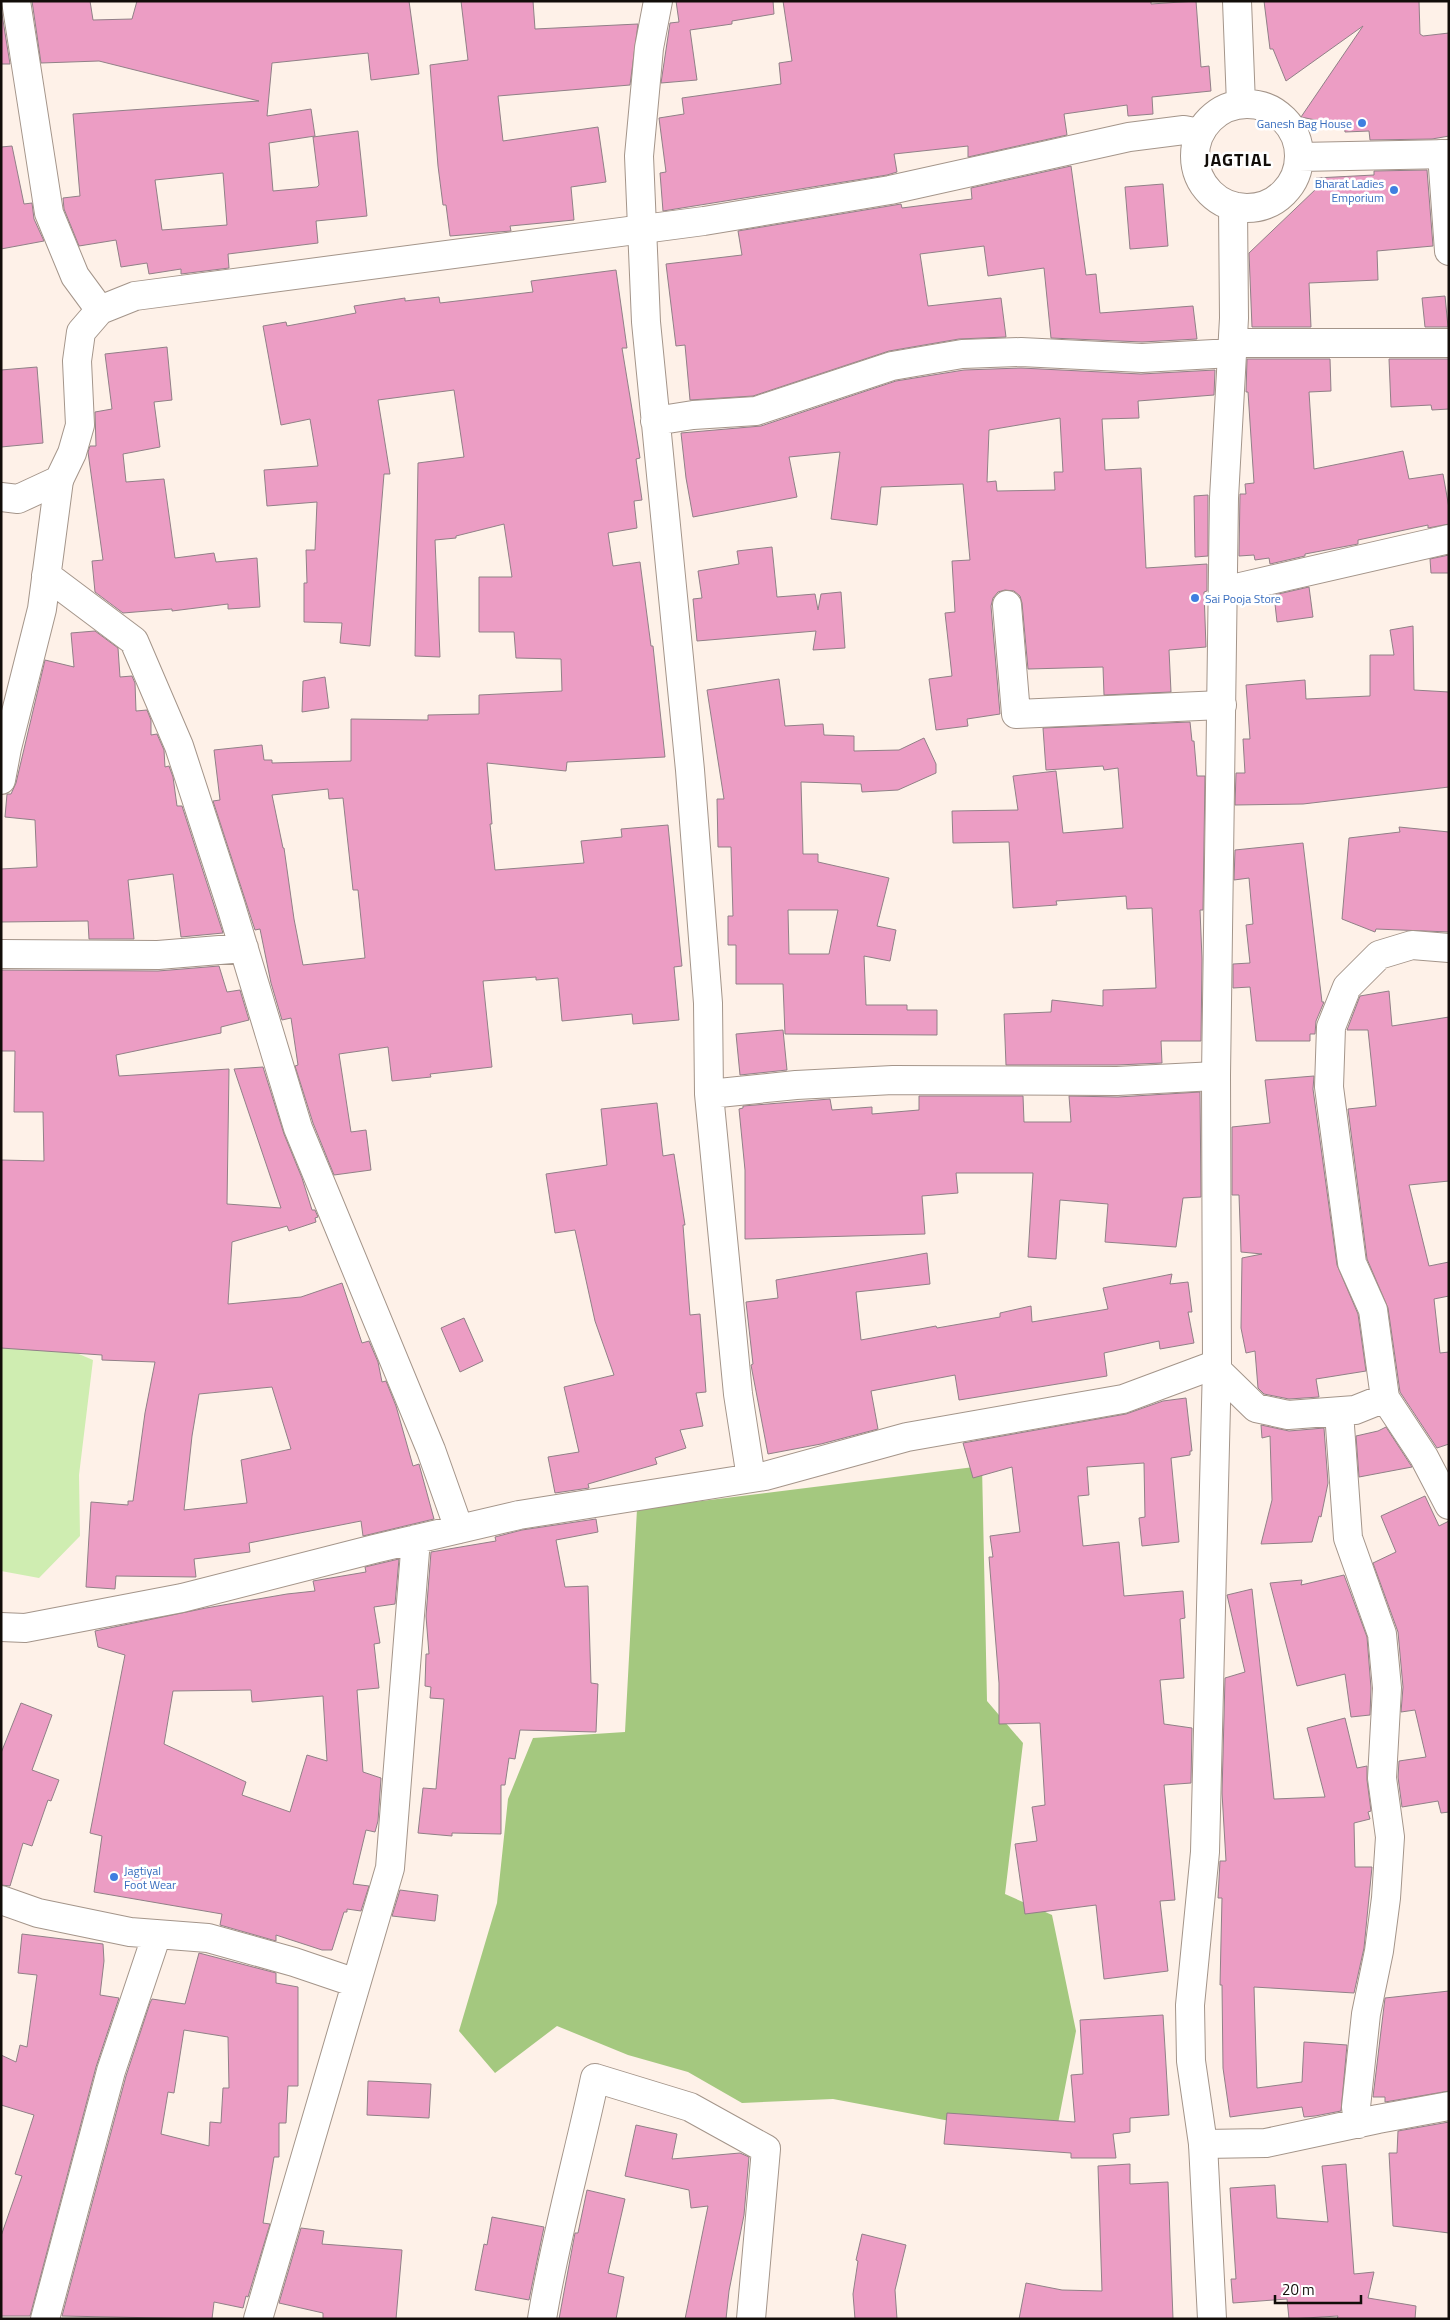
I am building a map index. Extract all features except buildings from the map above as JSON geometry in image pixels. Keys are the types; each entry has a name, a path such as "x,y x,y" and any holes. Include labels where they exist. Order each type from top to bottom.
{"street":[{"path":"16,1 49,213 75,276 100,310"},
{"path":"658,1 649,48 639,156 644,230 646,322 693,809 708,1003 709,1094 738,1394 751,1478"},
{"path":"1237,1 1241,104"},
{"path":"1241,104 1259,104 1275,112 1288,123 1297,139 1299,157 1296,173 1289,187 1278,198 1264,205 1248,208 1233,206 1216,198 1204,185 1196,169 1195,150 1200,133 1210,119 1224,109 1241,104"},
{"path":"1,780 7,748 42,609 59,480 72,453 80,425 77,361 81,332 100,310 135,296 644,230 890,190 1129,137 1184,130 1200,133"},
{"path":"1299,157 1446,154 1449,251"},
{"path":"1212,2319 1203,2144 1191,2061 1190,2005 1205,1852 1217,1367 1216,1076 1224,498 1234,318 1233,206"},
{"path":"655,422 693,415 756,411 892,366 962,354 1021,352 1142,358 1232,348 1449,343"},
{"path":"1,497 18,499 59,480"},
{"path":"1223,591 1449,539"},
{"path":"46,574 134,641 180,746 244,948 298,1128 431,1450 459,1529"},
{"path":"1007,605 1016,714 1222,705"},
{"path":"1449,948 1412,945 1379,955 1347,987 1331,1027 1329,1086 1352,1263 1373,1310 1385,1398 1424,1457 1449,1504"},
{"path":"1,954 158,955 244,948"},
{"path":"709,1094 796,1085 893,1080 1117,1081 1216,1076"},
{"path":"1217,1367 1256,1408 1288,1415 1355,1410 1385,1398"},
{"path":"1,1626 25,1628 182,1598 519,1515 765,1476 907,1436 1123,1399 1217,1367"},
{"path":"1339,1412 1348,1538 1382,1634 1387,1688 1382,1778 1390,1837 1386,1898 1379,1951 1366,2014 1356,2107 1358,2124"},
{"path":"258,2319 390,1868 416,1539"},
{"path":"1,1900 38,1913 130,1932 208,1938 294,1962 356,1983"},
{"path":"45,2319 111,2071 157,1934"},
{"path":"542,2319 548,2279 580,2151 595,2078 690,2106 766,2149 751,2319"},
{"path":"1203,2144 1266,2143 1449,2106"}],"green space":[{"path":"1,1321 93,1360 79,1475 80,1536 39,1578 1,1571"},
{"path":"982,1466 987,1701 1023,1743 1005,1894 1052,1915 1076,2031 1054,2144 950,2121 833,2099 742,2103 688,2072 628,2055 557,2026 495,2073 459,2031 497,1903 508,1799 533,1738 625,1732 637,1509"}],"place":[{"name":"Ganesh Bag House","path":"1362,123"},
{"name":"Bharat Ladies Emporium","path":"1394,190"},
{"name":"Sai Pooja Store","path":"1195,598"},
{"name":"Jagtiyal Foot Wear","path":"114,1877"}],"district":[{"name":"JAGTIAL","path":"1238,159"}]}
